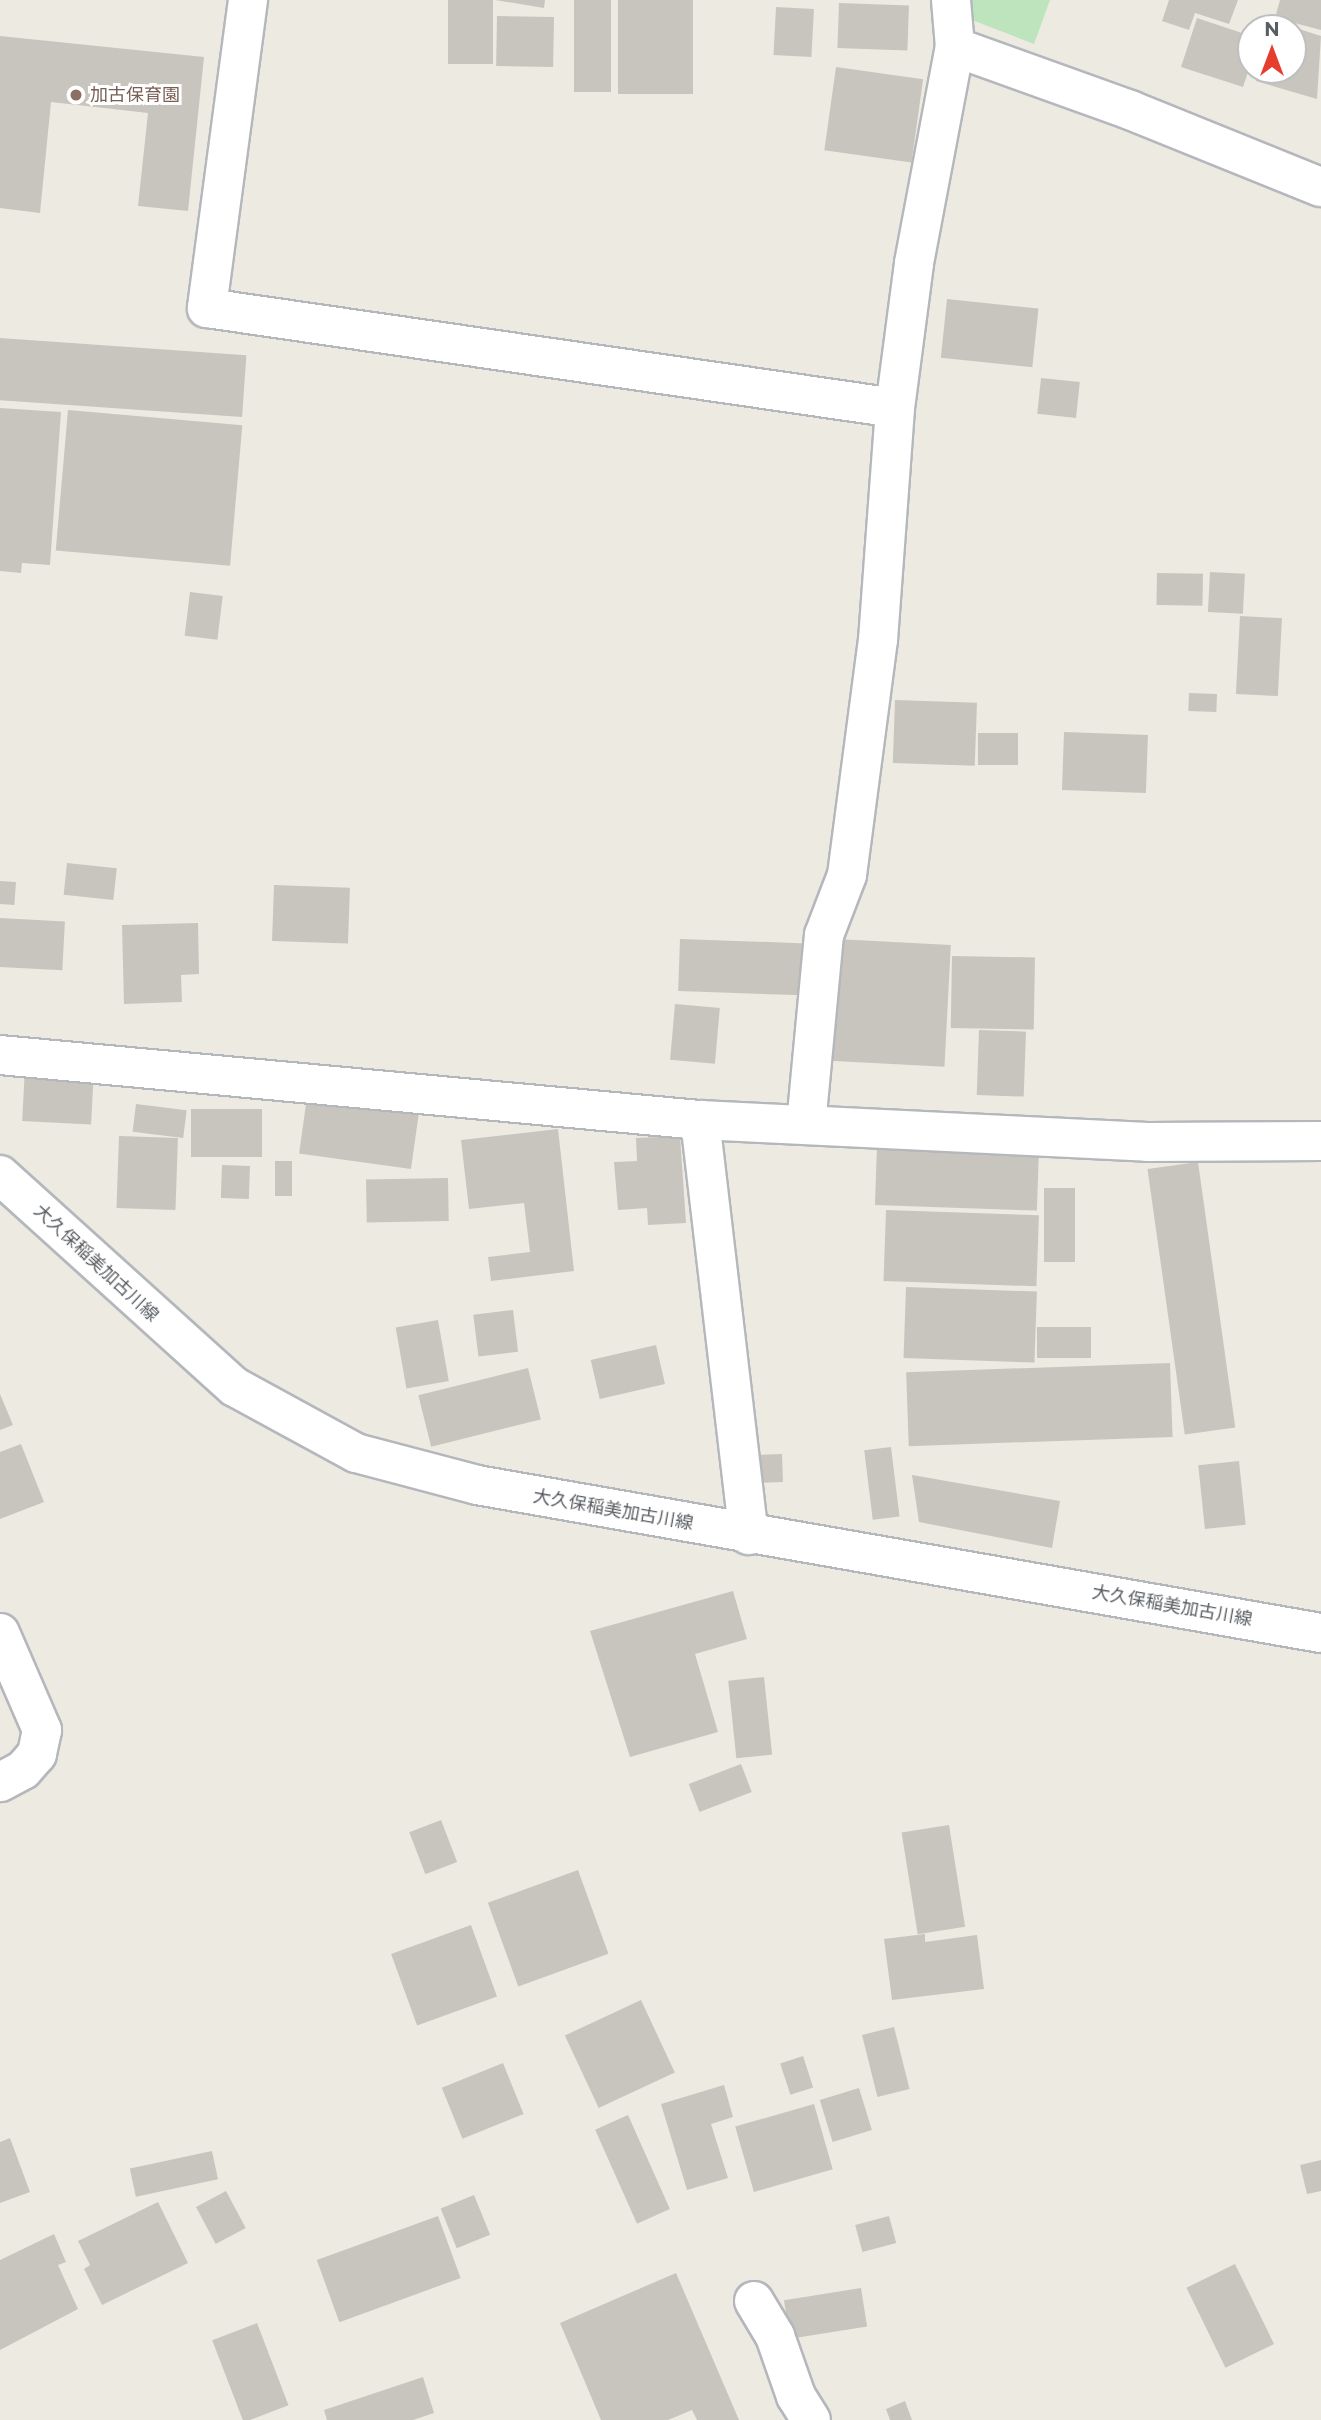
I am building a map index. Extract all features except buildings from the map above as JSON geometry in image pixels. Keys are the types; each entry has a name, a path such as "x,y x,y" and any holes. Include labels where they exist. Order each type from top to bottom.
{"street":[{"path":"248,0 207,308 895,408"},
{"path":"806,1125 824,935 847,875 878,640 895,408 914,263 955,47 951,0"},
{"path":"955,47 1130,110 1321,187"},
{"path":"0,1055 699,1120 1147,1142 1321,1142"},
{"path":"699,1120 749,1535"},
{"name":"大久保稲美加古川線","path":"0,1175 235,1387 356,1453 477,1485 749,1535 1321,1633"},
{"path":"0,1633 42,1730 37,1754 23,1770 0,1782"},
{"path":"754,2301 775,2336 796,2396 811,2420"}],"green space":[{"path":"963,0 1050,0 1034,44 972,20"}],"place":[{"name":"加古保育園","path":"76,95"}]}
